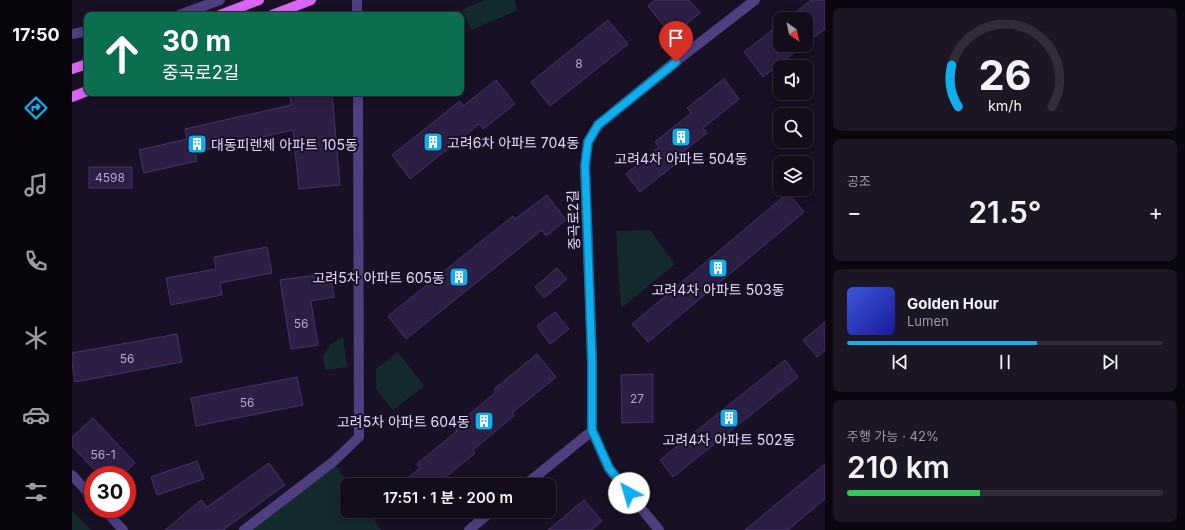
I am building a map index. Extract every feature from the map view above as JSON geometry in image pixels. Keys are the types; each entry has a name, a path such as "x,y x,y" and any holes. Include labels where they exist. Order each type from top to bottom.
{"main road":[{"path":"228,12 259,0"},
{"path":"280,12 311,0"},
{"path":"72,69 84,65"},
{"path":"72,97 84,91"}],"street":[{"path":"188,12 220,0"},
{"path":"357,0 357,12"},
{"name":"중곡로2길","path":"592,430 592,361 585,166 588,142 598,125 666,69 755,0"},
{"path":"72,34 84,32"},
{"path":"244,530 333,462 359,437 358,96"},
{"path":"534,478 592,430 609,468 659,530"},
{"path":"72,475 84,488"},
{"path":"112,518 123,530"},
{"path":"469,530 484,518"}],"green space":[{"path":"484,0 514,0 518,10 471,30 462,10"},
{"path":"650,230 675,264 621,308 616,231"},
{"path":"343,337 347,367 325,370 323,356 331,344"},
{"path":"398,352 424,386 393,410 376,389 376,369"},
{"path":"333,462 345,478 340,478 340,518 373,518 381,530 244,530"},
{"path":"72,511 91,530 72,530"}],"building":[{"path":"655,0 689,0 700,13 672,36 648,6"},
{"path":"811,0 825,0 825,29 813,38 813,12 796,12"},
{"path":"608,20 628,44 550,106 531,82"},
{"path":"773,29 773,52 795,52 785,60 773,60 773,69 763,77 744,52"},
{"name":"고려4차 아파트 504동","path":"724,79 739,99 703,128 707,133 670,162 673,166 640,192 626,174 659,147 655,142 691,113 687,108"},
{"name":"고려6차 아파트 704동","path":"496,80 515,104 483,129 479,124 410,179 392,155 460,101 463,106"},
{"path":"290,96 332,96 340,185 299,189 293,130 195,152 197,161 144,173 139,150 187,139 185,129 291,105"},
{"path":"89,167 132,167 132,188 89,188"},
{"name":"고려5차 아파트 605동","path":"547,195 566,220 546,236 542,230 406,339 388,316 513,216 515,219"},
{"name":"고려4차 아파트 503동","path":"784,196 791,196 804,212 648,342 632,324"},
{"path":"267,247 272,273 220,283 222,295 171,305 166,278 216,269 214,257"},
{"path":"557,268 567,279 544,298 535,287"},
{"path":"330,273 334,297 311,301 318,345 291,349 280,280"},
{"path":"555,312 569,329 550,344 537,326"},
{"path":"825,322 825,350 817,357 803,340"},
{"path":"177,334 182,362 75,382 72,353"},
{"name":"고려5차 아파트 604동","path":"537,354 556,377 512,413 514,416 473,450 475,453 445,478 408,478 420,468 417,464 457,431 454,427 496,392 494,389"},
{"name":"고려4차 아파트 502동","path":"785,360 798,377 673,477 660,460"},
{"path":"653,374 653,422 622,423 621,375"},
{"path":"297,377 303,405 196,426 191,398"},
{"path":"93,418 135,463 132,466 91,466 72,446 72,437"},
{"path":"197,461 204,479 157,495 151,477"},
{"path":"269,463 285,485 223,530 165,530 201,500 207,507"},
{"path":"825,464 825,499 788,530 745,530"},
{"path":"584,500 602,521 591,530 548,530"}],"place":[{"name":"고려4차 아파트 504동","path":"681,137"},
{"name":"고려6차 아파트 704동","path":"433,142"},
{"name":"대동피렌체 아파트 105동","path":"197,144"},
{"name":"고려4차 아파트 503동","path":"718,268"},
{"name":"고려5차 아파트 605동","path":"459,277"},
{"name":"고려4차 아파트 502동","path":"729,418"},
{"name":"고려5차 아파트 604동","path":"484,421"}],"route":[{"path":"629,493 609,468 592,430 590,273 585,166 588,142 598,125 676,62"}]}
